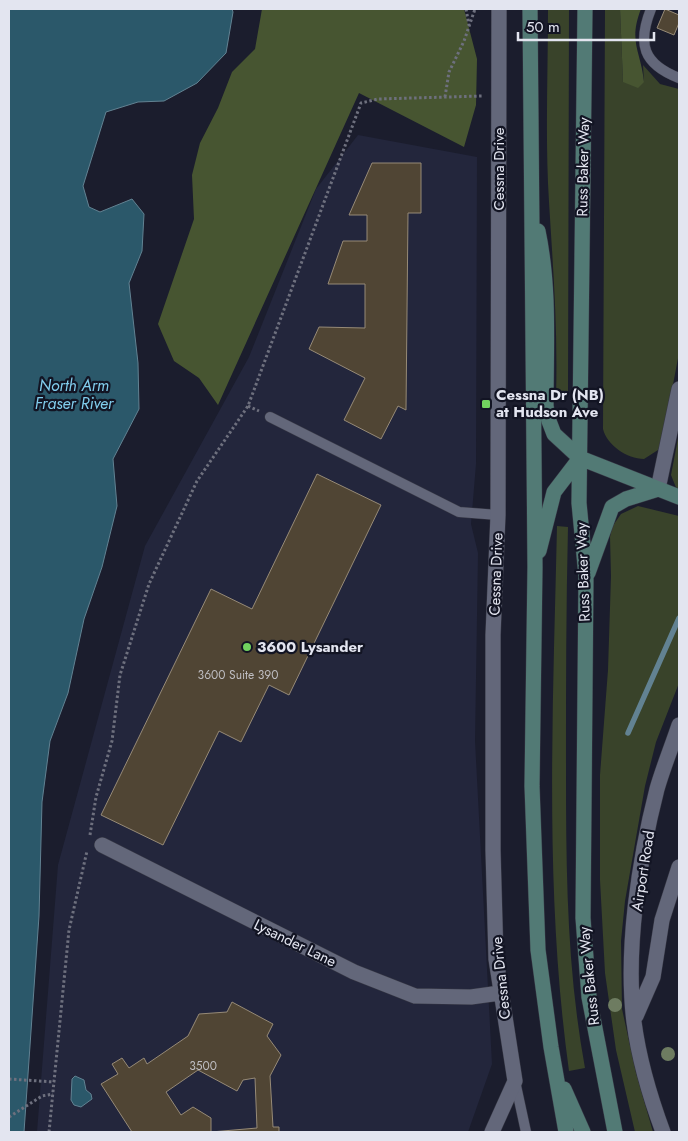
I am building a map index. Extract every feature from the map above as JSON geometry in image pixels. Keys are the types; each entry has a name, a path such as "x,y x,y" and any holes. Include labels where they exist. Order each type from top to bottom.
{"main road":[{"path":"530,9 532,403 535,567 532,786 538,950 566,1132"},
{"name":"Russ Baker Way","path":"585,9 580,458 580,503 586,576 583,918 589,997 615,1132"},
{"path":"532,202 544,267 546,406 554,434 580,458 679,497"},
{"path":"535,567 554,492 580,458"},
{"path":"586,576 612,507 626,499 658,489"},
{"path":"556,1072 583,1132"}],"street":[{"name":"Cessna Drive","path":"499,9 498,515 493,635 492,850 496,959 515,1081"},
{"path":"658,489 679,389"},
{"name":"Airport Road","path":"663,1132 644,1069 634,1022 631,954 644,852 658,788 679,725"},
{"name":"Lysander Lane","path":"93,845 354,972 415,996 471,997 500,993"},
{"path":"634,1022 653,976 662,920 679,867"},
{"path":"492,1132 515,1081"}],"lane":[{"path":"651,9 643,32 643,46 652,62 679,78"},
{"path":"270,417 459,512 498,515"},
{"path":"515,1081 526,1132"}],"path":[{"path":"466,9 470,25"},
{"path":"445,97 449,72 475,9"},
{"path":"49,1132 69,930 93,845 96,797 112,741 120,674 149,584 197,481 248,406 361,103 378,99 482,96"},
{"path":"9,1078 54,1082"},
{"path":"9,1117 42,1096 53,1094"}],"shaded area":[{"path":"358,135 477,157 476,464 471,524 478,553 475,741 492,1064 468,1132 37,1132 58,865 145,546 249,357 316,189"}],"green space":[{"path":"262,9 464,9 477,59 476,105 464,147 359,93 218,405 199,378 174,361 158,324 194,219 192,175 200,143 218,108 232,72 255,49"},
{"path":"548,9 569,9 568,396 556,396 556,323 547,154"},
{"path":"605,9 620,9 623,82 644,82 643,65 660,84 679,89 679,353 662,442 658,450 644,459 631,457 613,446 603,429"},
{"path":"620,9 641,9 637,20 635,38 644,82 638,88 623,82"},
{"path":"679,433 679,491 671,475"},
{"path":"638,506 679,516 679,683 656,742 645,786 625,901 621,941 622,1009 636,1073 653,1132 635,1132 616,1050 605,973 600,880 600,775 608,670 611,576 610,537 612,527 621,514"},
{"path":"557,526 568,527 566,619 567,884 574,995 585,1068 569,1071 561,1003 553,867 552,731"}],"water":[{"name":"North Arm Fraser River","path":"9,9 232,9 233,12 226,53 197,83 164,101 138,102 106,112 83,186 89,207 100,212 132,199 144,214 142,251 129,283 138,363 139,409 113,459 117,506 102,567 84,619 68,693 50,741 42,802 39,916 24,1132 9,1132"},
{"path":"75,1076 84,1080 86,1090 91,1094 92,1099 81,1107 74,1105 71,1100 72,1079"}],"building":[{"path":"665,9 679,15 679,23 674,35 657,28"},
{"path":"372,163 421,163 421,213 408,213 406,410 398,406 381,439 344,420 365,378 309,349 319,327 365,328 365,284 328,284 343,241 367,241 367,215 349,215"},
{"name":"3600 Lysander","path":"317,474 381,505 289,695 269,685 241,742 219,731 163,845 101,815 211,589 252,609"},
{"path":"232,1002 273,1024 267,1036 281,1055 270,1076 273,1127 279,1127 279,1132 211,1132 132,1132 101,1084 118,1074 112,1064 122,1058 129,1068 144,1058 147,1064 188,1036 199,1014 227,1012","holes":["198,1070 237,1091 243,1080 255,1078 257,1128 211,1132 211,1118 193,1107 181,1115 166,1092"]}],"waterway":[{"path":"628,733 679,618"}],"place":[{"name":"Cessna Dr (NB) at Hudson Ave","path":"486,404"},
{"name":"3600 Lysander","path":"247,647"}]}
